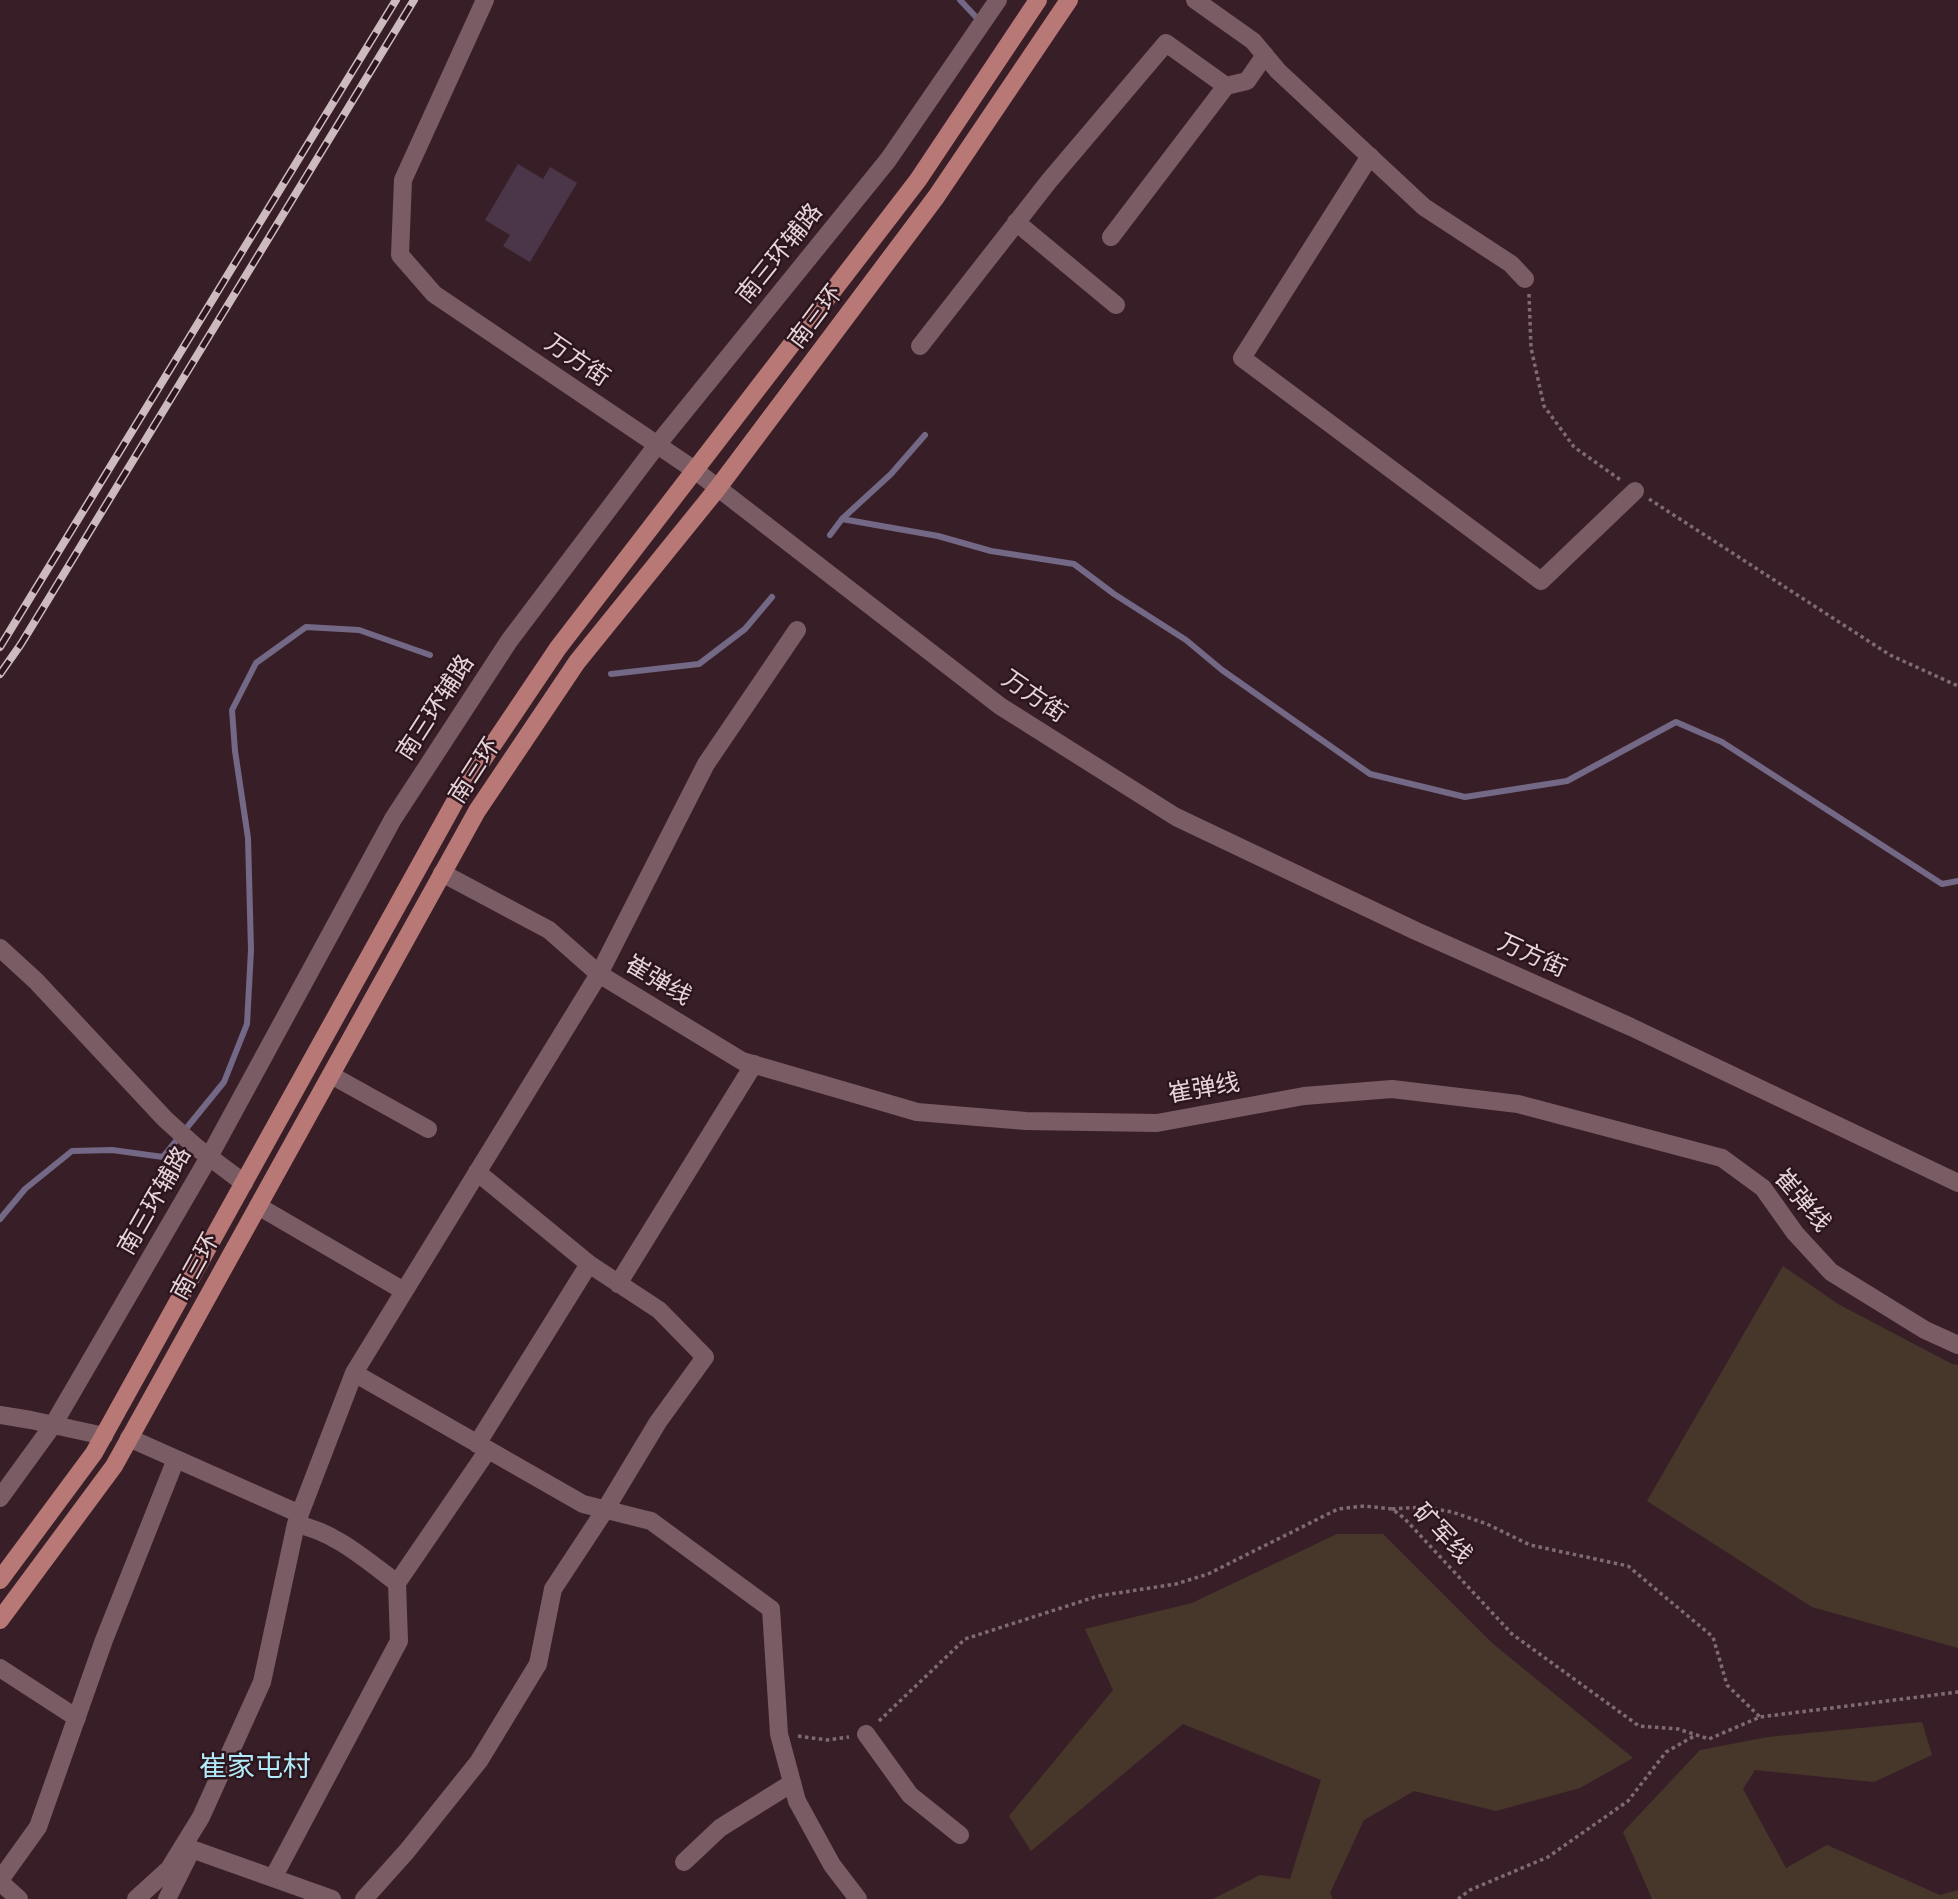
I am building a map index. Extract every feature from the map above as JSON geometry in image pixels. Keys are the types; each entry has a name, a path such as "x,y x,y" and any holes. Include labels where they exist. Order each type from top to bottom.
{"main road":[{"name":"南三环","path":"0,1580 104,1436 457,798 558,648 918,180 1038,0"},
{"name":"南三环","path":"0,1620 114,1466 477,811 577,662 717,489 936,197 1069,0"}],"street":[{"name":"万方街","path":"485,0 403,180 400,254 434,294 696,471 1000,706 1175,817 1416,931 1631,1027 1958,1183"},
{"name":"南三环辅路","path":"0,1498 53,1425 202,1152 393,819 509,640 657,445 888,160 998,0"},
{"path":"1195,0 1253,41 1424,207 1511,264 1525,279"},
{"path":"920,346 1049,181 1166,43 1226,86"},
{"path":"1111,237 1226,86 1247,81 1265,55"},
{"path":"1370,156 1242,358 1541,580 1635,491"},
{"path":"1016,222 1116,305"},
{"path":"167,1899 262,1682 298,1519 354,1373 600,974 706,764 797,630"},
{"name":"崔弹线","path":"442,873 549,930 600,974 742,1061 917,1112 1026,1121 1157,1123 1304,1096 1392,1089 1518,1104 1722,1158 1763,1188 1795,1233 1830,1272 1925,1330 1958,1345"},
{"path":"0,948 36,981 165,1119 202,1152 244,1183"},
{"path":"618,1284 754,1065"},
{"path":"331,1075 428,1129"},
{"path":"364,1899 407,1851 479,1761 538,1664 553,1589 658,1422 705,1357 659,1310 589,1264 477,1172"},
{"path":"258,1206 404,1292"},
{"path":"274,1878 399,1641 397,1583 483,1447 589,1264"},
{"path":"354,1373 583,1504 651,1521 771,1609 779,1734 797,1801 832,1865 858,1899"},
{"path":"0,1415 104,1436"},
{"path":"130,1438 344,1543 397,1583"},
{"path":"19,1899 0,1881 38,1827 104,1640 176,1459"},
{"path":"0,1668 77,1718"},
{"path":"866,1734 910,1795 960,1835"},
{"path":"684,1862 720,1828 792,1783"},
{"path":"188,1847 332,1899"},
{"path":"136,1899 169,1869 188,1847"}],"path":[{"path":"1525,279 1531,302 1531,348 1544,406 1574,447 1635,491 1890,655 1958,686"},
{"name":"矿军线","path":"866,1734 965,1639 1098,1596 1176,1584 1208,1574 1338,1509 1364,1506 1392,1509 1404,1518 1511,1634 1639,1726 1678,1729 1709,1739 1760,1717 1958,1692"},
{"path":"1392,1509 1423,1507 1452,1512 1487,1524 1530,1545 1628,1566 1713,1637 1727,1685 1760,1717"},
{"path":"779,1734 827,1740 866,1734"},
{"path":"1458,1899 1470,1890 1548,1857 1628,1801 1666,1752 1696,1735"}],"shaded area":[{"path":"1783,1266 1838,1304 1958,1365 1958,1648 1812,1607 1647,1501"},
{"path":"1337,1534 1383,1534 1492,1643 1633,1758 1580,1788 1496,1811 1414,1791 1364,1820 1330,1893 1333,1899 1213,1899 1260,1875 1290,1879 1321,1780 1183,1724 1031,1851 1009,1816 1113,1690 1085,1629 1192,1603"},
{"path":"1922,1722 1932,1755 1874,1782 1755,1770 1743,1789 1786,1868 1827,1845 1940,1895 1958,1890 1958,1899 1652,1899 1623,1832 1700,1750 1768,1737"}],"building":[{"path":"518,164 543,179 550,167 577,183 530,262 503,246 510,235 485,220"}],"waterway":[{"path":"960,0 976,17"},
{"path":"830,535 842,519 891,474 925,435"},
{"path":"842,519 938,536 991,551 1074,564 1114,594 1186,640 1222,670 1370,774 1465,797 1567,781 1676,722 1722,742 1942,884 1958,881"},
{"path":"611,674 699,664 745,629 772,597"},
{"path":"0,1219 25,1189 72,1151 112,1150 163,1157 224,1082 247,1024 251,950 248,838 235,751 232,710 256,663 306,627 359,630 430,655"}],"railway":[{"path":"0,647 396,0"},
{"path":"0,674 21,644 414,0"}],"district":[{"name":"崔家屯村","path":"255,1768"}]}
